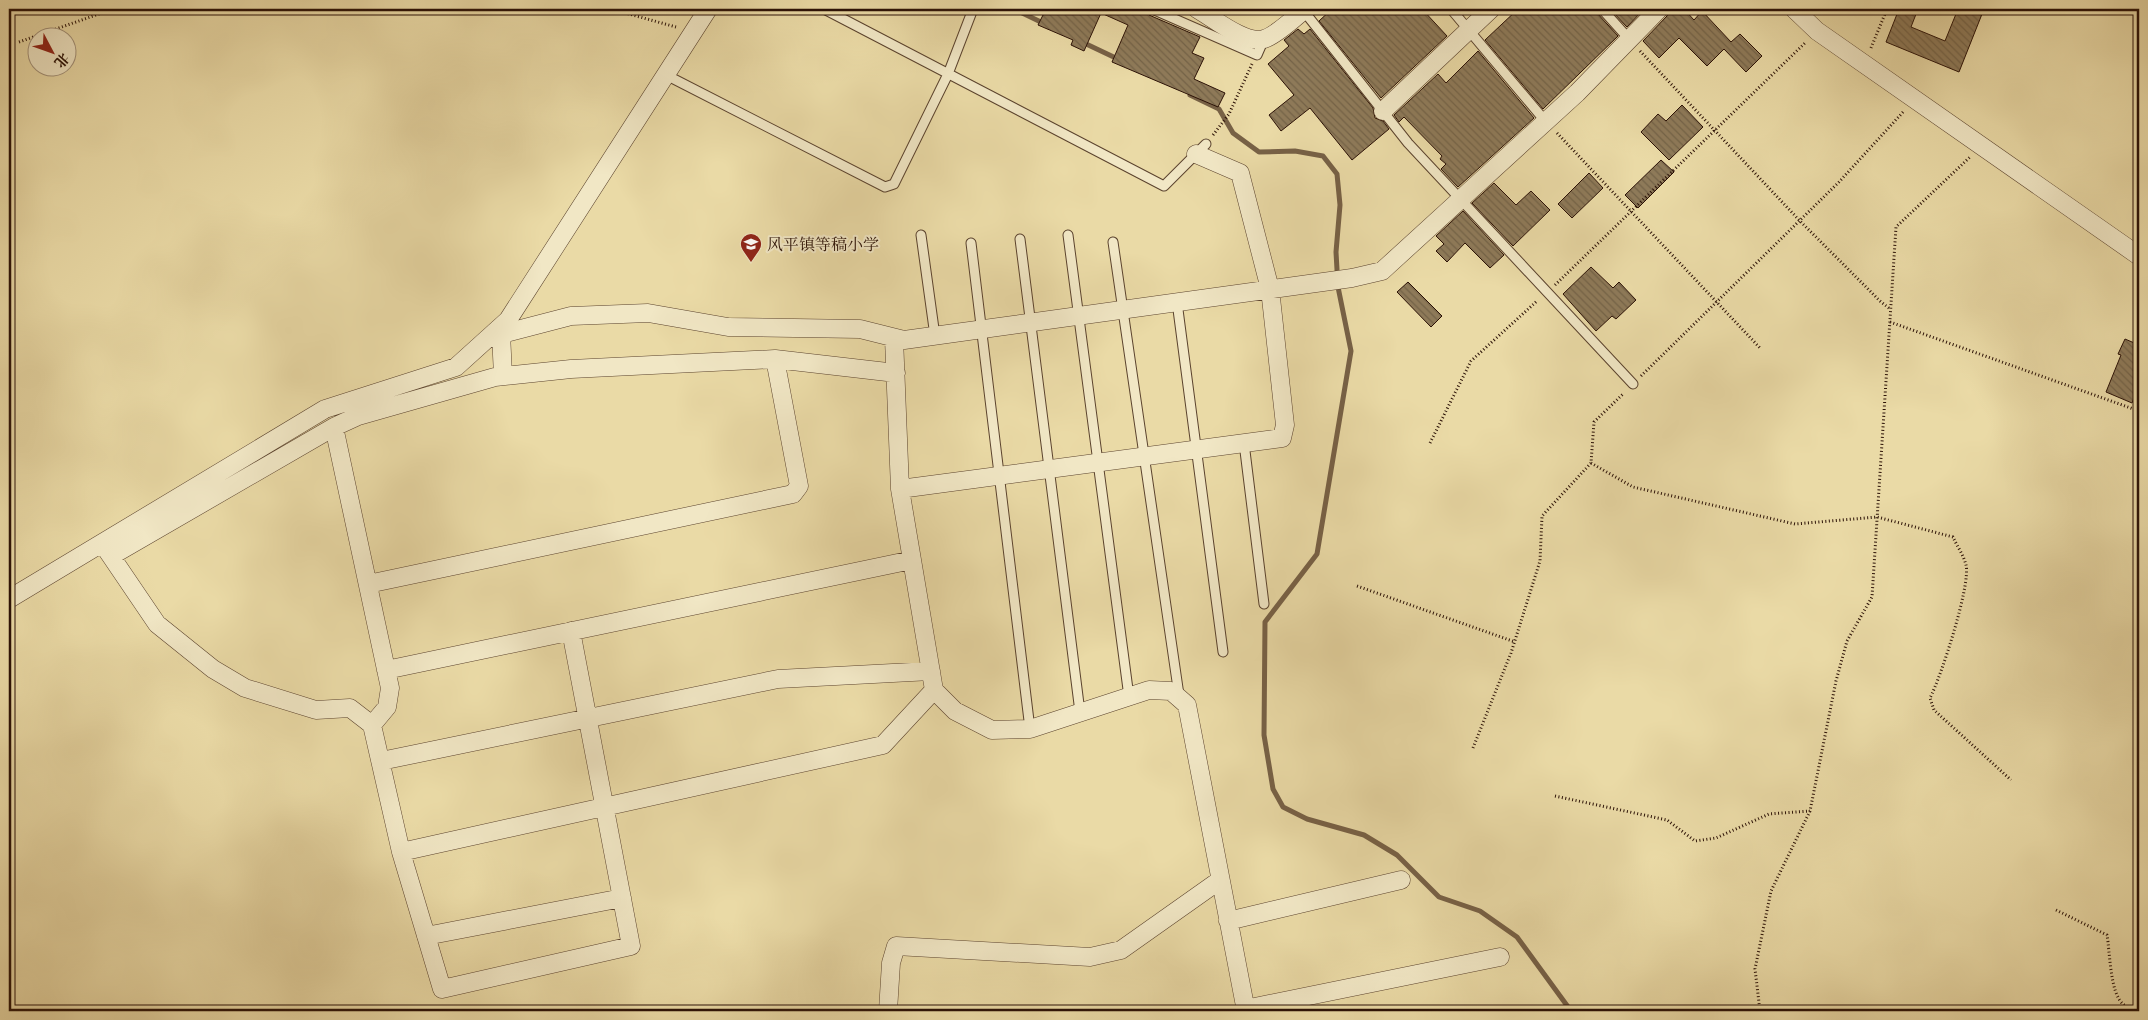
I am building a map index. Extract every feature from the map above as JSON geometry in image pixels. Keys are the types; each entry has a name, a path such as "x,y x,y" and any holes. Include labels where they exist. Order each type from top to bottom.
{"street":[{"path":"106,549 325,409 456,367 496,335 508,320 708,9"},
{"path":"1198,9 1260,47 1304,9"},
{"path":"1383,111 1491,9"},
{"path":"496,335 571,316 648,313 728,327 860,329 904,340 1352,278 1382,271 1577,93 1659,9"},
{"path":"1794,9 1817,32 2139,256"},
{"path":"900,489 1282,438 1285,425 1270,289 1240,173 1201,149"},
{"path":"496,335 503,376"},
{"path":"894,338 900,489 934,690 954,710 992,730 1030,729 1150,690 1171,691 1187,705 1246,1010 1500,957"},
{"path":"9,598 358,416 494,377 571,369 775,359 896,374"},
{"path":"368,584 793,494 798,486 775,359"},
{"path":"334,427 390,688 387,707 372,725"},
{"path":"106,549 157,624 213,669 245,688 316,710 350,708 372,725 401,852 442,989 631,946 571,631"},
{"path":"386,670 912,560"},
{"path":"380,761 778,679 931,671"},
{"path":"401,852 883,745 934,690"},
{"path":"888,1011 891,963 896,946 1098,955 1121,950 1220,880"},
{"path":"1228,920 1401,880"},
{"path":"426,936 622,898"}],"lane":[{"path":"824,9 1164,186 1201,149"},
{"path":"1152,9 1260,47"},
{"path":"1304,9 1408,143 1633,384"},
{"path":"1451,9 1546,122"},
{"path":"1602,9 1629,40"},
{"path":"666,74 885,187 894,184 948,74 971,11"},
{"path":"922,235 935,336"},
{"path":"1068,235 1129,696"},
{"path":"1020,239 1080,712"},
{"path":"1113,242 1179,698"},
{"path":"971,243 1030,729"},
{"path":"1177,302 1223,652"},
{"path":"1244,443 1264,604"}],"path":[{"path":"19,42 113,9"},
{"path":"611,9 693,32"},
{"path":"1864,64 1887,9"},
{"path":"1430,442 1471,361 1546,292 1817,32"},
{"path":"1629,40 1800,221 1890,310"},
{"path":"1201,149 1229,114 1260,47"},
{"path":"1473,748 1514,642 1540,561 1542,516 1591,463 1594,422 1839,182 1915,100"},
{"path":"1546,122 1761,349"},
{"path":"1760,1011 1756,969 1770,891 1810,811 1836,681 1847,641 1872,597 1896,228 1981,146"},
{"path":"1890,322 2139,411"},
{"path":"1591,463 1633,487 1795,524 1877,517 1953,537 1966,566 1966,588 1938,682 1930,698 1934,710 2011,780"},
{"path":"1356,586 1514,642"},
{"path":"1555,796 1667,820 1695,841 1716,838 1769,814 1810,811"},
{"path":"2056,910 2107,935 2113,986 2122,1004 2137,1011"}],"building":[{"path":"1046,9 1143,9 1149,15 1200,37 1192,53 1204,58 1194,79 1225,93 1218,107 1112,62 1128,25 1101,13 1084,51 1071,45 1073,40 1038,25"},
{"path":"1332,9 1402,9 1408,15 1415,9 1422,9 1447,36 1381,98 1319,21"},
{"path":"1518,9 1596,9 1597,13 1618,36 1543,109 1485,40"},
{"path":"1610,9 1644,9 1627,27"},
{"path":"1669,9 1684,9 1694,20 1702,11 1731,42 1740,34 1762,56 1746,72 1724,49 1707,66 1679,38 1659,58 1643,41 1667,16"},
{"path":"1899,9 1918,9 1911,27 1945,41 1958,9 1984,9 1959,72 1886,42"},
{"path":"1298,29 1304,34 1310,29 1373,108 1375,118 1383,121 1389,129 1352,160 1310,108 1281,131 1269,115 1294,95 1268,64 1289,46 1284,40"},
{"path":"1478,51 1534,118 1458,187 1441,169 1446,164 1440,159 1442,156 1404,117 1399,122 1394,115 1438,74 1446,83"},
{"path":"1682,105 1703,127 1669,160 1641,132 1658,114 1666,121"},
{"path":"1661,160 1674,172 1638,208 1625,195"},
{"path":"1589,173 1603,188 1572,218 1558,204"},
{"path":"1494,183 1516,205 1531,191 1550,210 1513,246 1472,203"},
{"path":"1463,211 1504,255 1490,268 1465,243 1447,262 1436,251 1444,244 1436,236"},
{"path":"1591,267 1613,288 1619,282 1636,300 1616,319 1612,316 1596,331 1563,294"},
{"path":"1408,282 1442,316 1431,327 1397,292"},
{"path":"2125,339 2139,345 2139,386 2132,403 2106,392 2121,355 2118,354"}],"waterway":[{"path":"1014,9 1045,24"},
{"path":"1082,42 1120,60"},
{"path":"1190,95 1219,109 1233,133 1259,152 1295,151 1323,156 1337,174 1340,205 1336,252 1338,287 1351,351 1317,554 1265,622 1264,735 1273,789 1283,807 1307,819 1364,835 1397,855 1439,897 1480,911 1517,937 1571,1011"}],"place":[{"name":"风平镇等稿小学","path":"751,263"}]}
